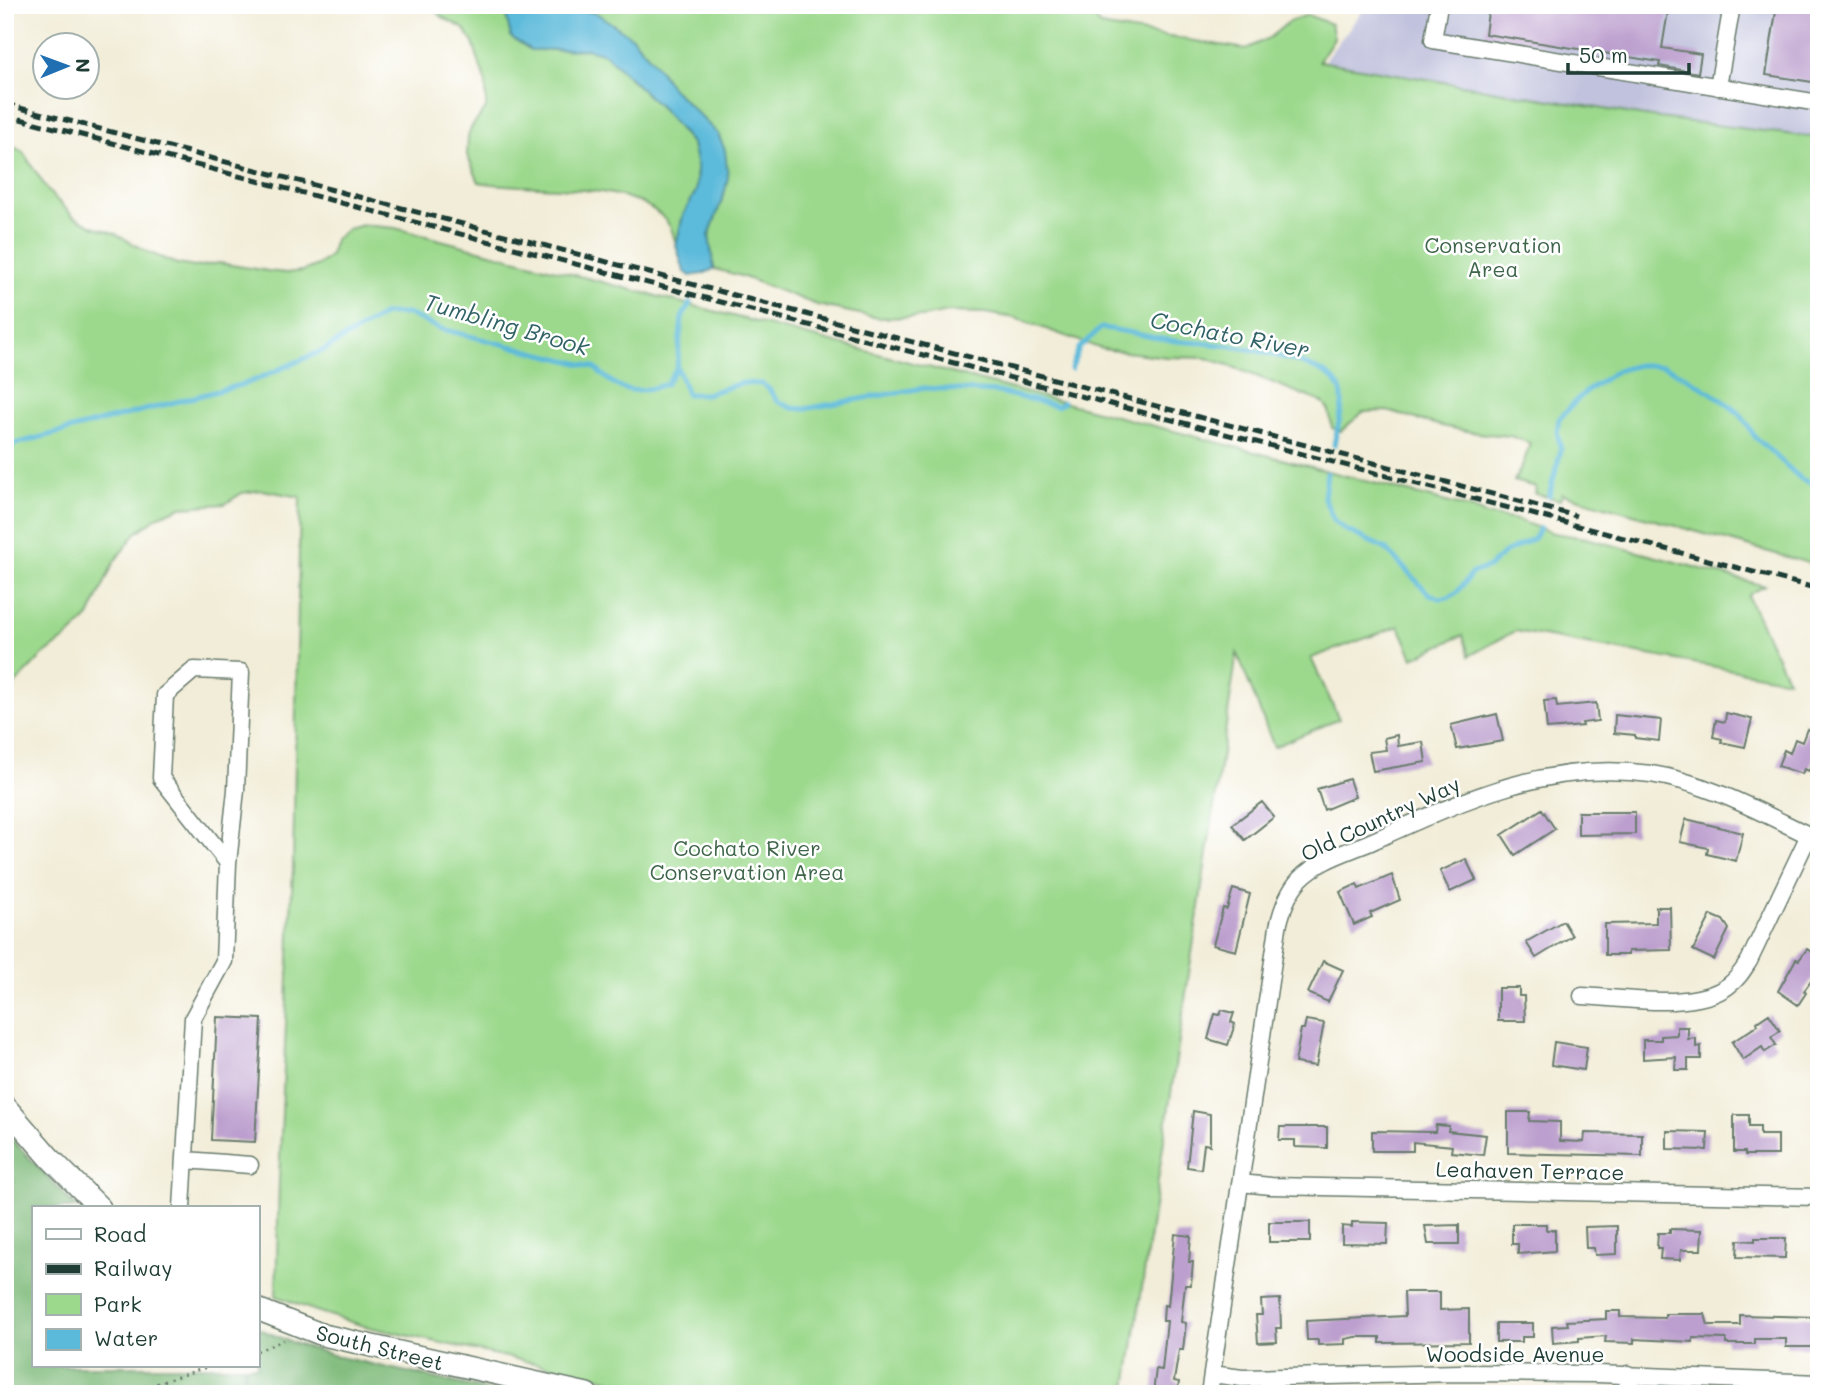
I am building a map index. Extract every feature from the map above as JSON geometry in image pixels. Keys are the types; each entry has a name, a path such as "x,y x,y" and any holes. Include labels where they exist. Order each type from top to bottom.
{"main road":[{"path":"5,1106 50,1158 98,1206"},
{"name":"South Street","path":"259,1310 302,1328 393,1352 587,1394"}],"street":[{"path":"1439,5 1433,40 1819,103"},
{"path":"1718,87 1732,5"},
{"path":"182,1206 193,1018 224,961 241,672 194,670 165,695 161,778 228,863"},
{"name":"Old Country Way","path":"1209,1394 1281,915 1294,886 1317,866 1437,812 1492,791 1537,778 1577,773 1626,772 1667,777 1719,794 1816,837"},
{"path":"1582,996 1688,1000 1711,995 1729,986 1749,961 1816,837"},
{"path":"186,1160 250,1165"},
{"name":"Leahaven Terrace","path":"1240,1183 1271,1186 1819,1197"},
{"name":"Woodside Avenue","path":"1212,1374 1242,1378 1460,1373 1628,1374 1819,1384"},
{"path":"1628,1374 1628,1394"}],"path":[{"path":"259,1350 280,1342 302,1328"},
{"path":"122,1394 205,1368"}],"shaded area":[{"path":"1367,5 1819,5 1819,138 1651,117 1324,61"}],"green space":[{"path":"429,5 504,5 511,37 531,50 588,49 605,54 662,109 692,144 697,166 696,191 683,215 676,245 669,225 654,210 634,200 609,193 479,182 467,155 468,137 472,126 486,109 486,84 473,43 463,28 442,17"},
{"name":"Conservation Area","path":"552,5 1085,5 1100,26 1246,49 1269,38 1290,21 1308,15 1331,24 1334,38 1319,61 1651,117 1819,138 1819,566 1562,494 1560,500 1535,494 1536,487 1514,481 1530,443 1510,436 1442,426 1387,411 1363,412 1341,431 1332,428 1329,411 1324,403 1206,358 1167,357 1102,349 1015,318 985,313 948,312 923,317 878,318 817,305 741,276 714,269 709,236 725,191 718,134 672,88 632,37"},
{"name":"Cochato River Conservation Area","path":"5,142 23,152 49,192 73,216 177,264 195,267 219,263 286,273 303,271 330,256 335,239 348,229 363,225 395,228 1473,509 1486,515 1517,520 1553,533 1586,538 1765,586 1748,597 1788,680 1515,631 1469,656 1463,635 1413,658 1399,626 1311,658 1339,719 1274,747 1237,653 1126,1394 676,1394 364,1326 276,1296 293,867 300,497 262,490 242,493 225,504 181,507 157,517 136,533 114,562 89,617 42,656 17,682 5,700"},
{"path":"5,1132 75,1206 32,1206 32,1368 244,1368 242,1394 5,1394"},
{"path":"259,1329 296,1344 340,1357 505,1394 245,1394 246,1368 259,1368"}],"water":[{"path":"504,5 552,5 596,13 632,37 672,88 718,134 725,150 728,178 709,236 714,269 690,276 684,271 676,245 683,215 696,191 697,166 692,144 662,109 605,54 588,49 531,50 511,37"}],"building":[{"path":"1489,5 1669,5 1662,48 1701,54 1698,73 1659,66 1660,62 1485,34"},
{"path":"1777,5 1819,5 1819,83 1766,75"},
{"path":"1556,700 1557,707 1596,703 1598,721 1582,723 1583,726 1547,729 1544,701"},
{"path":"1726,713 1752,719 1745,747 1721,742 1722,739 1713,737 1716,720 1725,722"},
{"path":"1497,714 1503,741 1457,749 1451,725"},
{"path":"1615,715 1661,720 1659,741 1614,733"},
{"path":"1807,729 1819,733 1819,744 1809,771 1804,769 1802,774 1778,766 1784,750 1790,753 1795,739 1802,742"},
{"path":"1397,735 1398,746 1423,742 1426,762 1373,771 1369,752 1386,750 1384,738"},
{"path":"1349,779 1355,797 1324,810 1317,789"},
{"path":"1262,802 1274,817 1245,840 1232,825"},
{"path":"1542,809 1555,829 1515,855 1502,835"},
{"path":"1578,812 1635,812 1635,834 1578,835"},
{"path":"1686,819 1743,833 1736,861 1707,854 1708,848 1680,842"},
{"path":"1466,859 1476,880 1450,892 1440,871"},
{"path":"1392,875 1400,900 1370,913 1372,917 1354,925 1340,892 1357,884 1359,889"},
{"path":"1233,889 1250,894 1236,951 1213,945 1223,908 1227,909"},
{"path":"1656,907 1670,907 1671,950 1628,951 1628,955 1605,955 1605,924 1656,923"},
{"path":"1711,915 1723,920 1729,929 1714,960 1693,950"},
{"path":"1563,921 1572,936 1536,958 1526,942"},
{"path":"1807,949 1819,957 1819,970 1798,1005 1778,991 1796,959 1799,960"},
{"path":"1323,961 1343,970 1328,1002 1308,993"},
{"path":"1498,988 1519,988 1519,996 1524,996 1525,1021 1498,1021"},
{"path":"1222,1010 1234,1013 1231,1022 1235,1024 1228,1045 1208,1039 1215,1014 1220,1015"},
{"path":"1769,1014 1780,1031 1771,1037 1776,1045 1765,1052 1762,1047 1743,1060 1732,1042 1758,1025 1757,1022"},
{"path":"217,1017 262,1019 255,1142 211,1140"},
{"path":"1306,1020 1324,1023 1316,1066 1295,1063 1301,1029 1304,1029"},
{"path":"1677,1027 1688,1027 1688,1039 1696,1038 1696,1047 1701,1046 1701,1059 1688,1059 1688,1070 1675,1070 1676,1057 1643,1059 1643,1040 1661,1040 1661,1036 1677,1035"},
{"path":"1554,1042 1587,1047 1584,1070 1551,1065"},
{"path":"1193,1111 1210,1114 1210,1145 1204,1144 1201,1169 1187,1167"},
{"path":"1508,1112 1530,1112 1529,1121 1560,1122 1560,1141 1584,1142 1585,1133 1642,1134 1642,1156 1508,1153"},
{"path":"1734,1115 1749,1115 1749,1126 1760,1126 1760,1135 1778,1135 1778,1155 1745,1155 1745,1152 1734,1152"},
{"path":"1436,1125 1449,1126 1448,1131 1486,1135 1483,1155 1451,1152 1452,1146 1413,1142 1413,1151 1372,1151 1372,1131 1435,1132"},
{"path":"1280,1127 1327,1127 1327,1148 1295,1147 1295,1140 1279,1140"},
{"path":"1667,1131 1708,1132 1707,1150 1667,1149"},
{"path":"1269,1222 1310,1222 1310,1242 1269,1242"},
{"path":"1352,1222 1388,1223 1387,1244 1342,1243 1342,1226 1352,1227"},
{"path":"1512,1224 1546,1224 1546,1230 1555,1230 1555,1251 1518,1254 1518,1244 1512,1244"},
{"path":"1459,1225 1459,1244 1428,1244 1425,1226"},
{"path":"1617,1226 1617,1254 1595,1255 1594,1248 1586,1248 1585,1227"},
{"path":"1670,1229 1702,1230 1701,1250 1681,1250 1680,1260 1660,1259 1661,1248 1657,1248 1658,1233 1670,1233"},
{"path":"1175,1234 1191,1236 1189,1262 1193,1262 1191,1285 1185,1285 1181,1322 1186,1323 1183,1350 1179,1350 1174,1381 1179,1382 1177,1394 1153,1394 1156,1369 1162,1370 1167,1321 1163,1321 1164,1305 1168,1306"},
{"path":"1755,1238 1786,1238 1785,1258 1737,1257 1738,1240 1755,1241"},
{"path":"1404,1292 1440,1292 1440,1310 1469,1309 1469,1342 1380,1343 1380,1337 1355,1337 1345,1339 1345,1344 1318,1345 1318,1340 1307,1340 1306,1321 1405,1316"},
{"path":"1280,1299 1281,1328 1276,1328 1277,1342 1258,1343 1256,1315 1262,1315 1261,1300"},
{"path":"1606,1311 1620,1311 1620,1317 1665,1318 1665,1314 1705,1314 1708,1325 1740,1325 1740,1315 1816,1317 1819,1343 1815,1343 1815,1347 1786,1347 1786,1339 1755,1339 1755,1344 1726,1344 1726,1339 1693,1338 1693,1342 1634,1339 1634,1343 1605,1342 1606,1336 1553,1343 1552,1326 1568,1325 1567,1321 1606,1319"},
{"path":"1496,1323 1533,1323 1533,1337 1522,1337 1522,1342 1496,1342"}],"waterway":[{"name":"Cochato River","path":"690,303 682,318 677,367 687,394 706,394 742,383 762,384 777,401 792,408 804,409 923,388 998,392 1057,406 1063,403"},
{"name":"Tumbling Brook","path":"5,456 7,446 248,383 324,350 385,314 408,314 438,328 594,367 611,382 627,389 644,390 666,384 677,367"},
{"name":"Cochato River","path":"1071,369 1079,348 1101,328 1175,341 1226,345 1279,356 1314,368 1327,375 1340,388 1342,404 1334,445"},
{"name":"Cochato River","path":"1549,496 1561,450 1557,431 1559,419 1584,393 1616,371 1638,365 1664,366 1721,399 1741,415 1755,437 1801,479 1819,486"},
{"name":"Cochato River","path":"1327,473 1324,498 1334,521 1346,530 1386,549 1428,593 1439,598 1450,597 1472,573 1489,567 1504,553 1533,539 1540,528"}],"railway":[{"path":"5,104 1576,516"},
{"path":"5,115 1819,589"}]}
